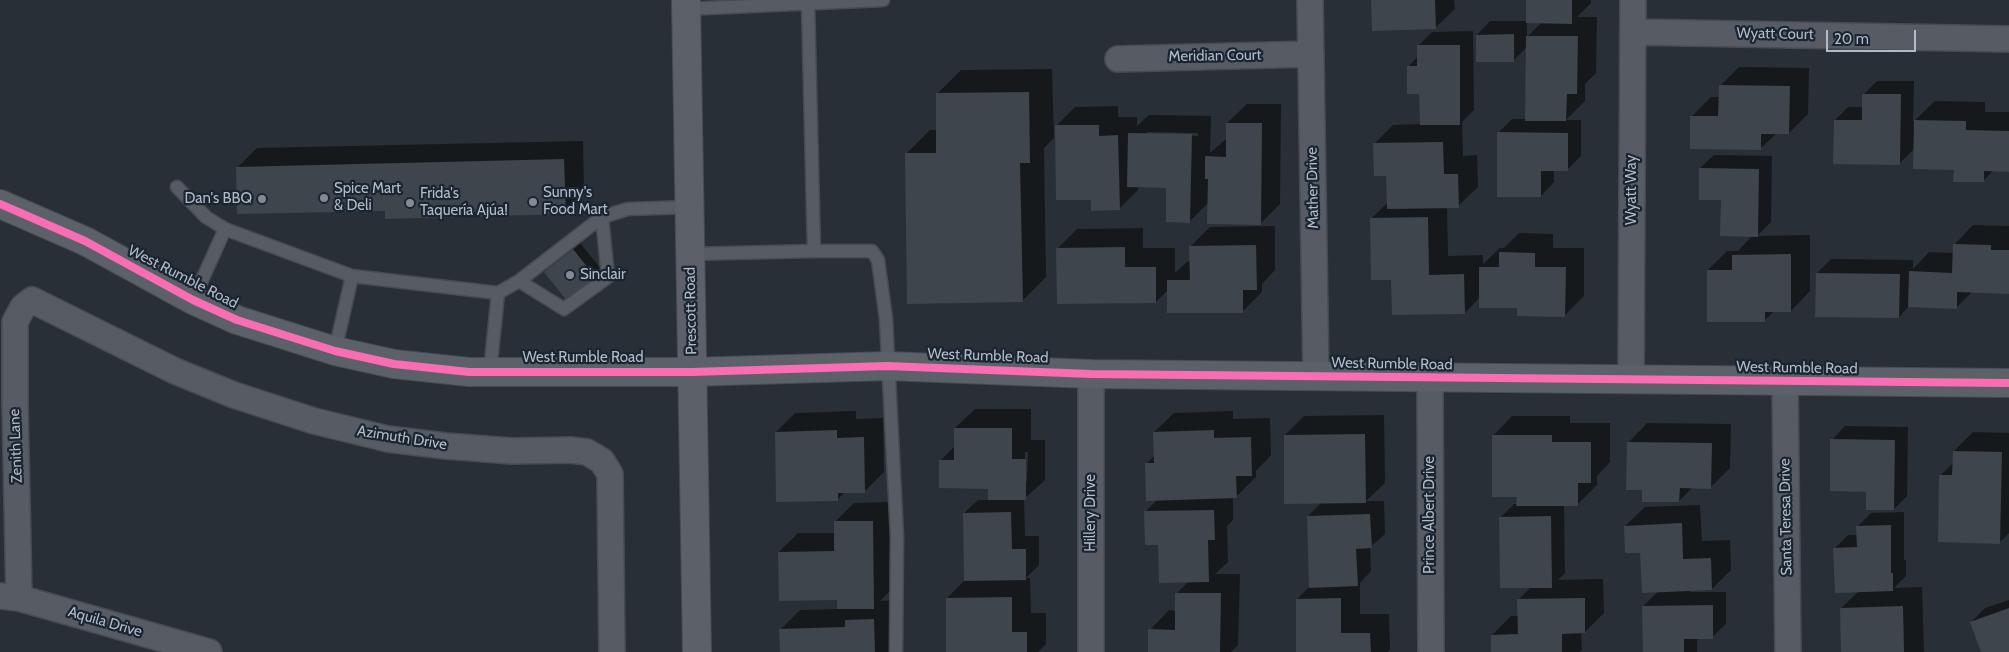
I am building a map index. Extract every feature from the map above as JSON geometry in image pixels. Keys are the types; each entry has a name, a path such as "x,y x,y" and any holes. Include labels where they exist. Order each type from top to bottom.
{"street":[{"name":"Mather Drive","path":"1310,0 1316,377"},
{"name":"Wyatt Way","path":"1630,380 1633,0"},
{"name":"Prescott Road","path":"686,5 697,652"},
{"name":"Wyatt Court","path":"1633,32 2008,39"},
{"name":"Meridian Court","path":"1118,58 1311,54"},
{"name":"West Rumble Road","path":"0,204 85,241 193,300 237,320 334,351 394,364 469,372 692,372 887,366 1091,374 2009,383"},
{"name":"Zenith Lane","path":"10,597 15,322 23,307 32,300"},
{"name":"Azimuth Drive","path":"32,300 175,371 234,395 314,421 388,439 446,446 512,451 571,450 588,452 602,461 610,474 612,652"},
{"name":"Hillery Drive","path":"1091,374 1091,652"},
{"name":"Prince Albert Drive","path":"1430,378 1431,652"},
{"name":"Santa Teresa Drive","path":"1785,381 1788,652"},
{"name":"Aquila Drive","path":"10,597 209,652"}],"lane":[{"path":"686,5 883,0"},
{"path":"808,3 814,251"},
{"path":"177,187 206,217 225,229 352,276 498,293 519,282 602,217 628,209 689,207"},
{"path":"519,282 564,309 608,276 602,217"},
{"path":"193,300 225,229"},
{"path":"690,254 872,251 878,260 886,319 897,536 896,652"},
{"path":"334,351 352,276"},
{"path":"490,372 498,293"}],"building":[{"path":"1371,0 1435,0 1436,29 1372,31"},
{"path":"1526,0 1572,0 1572,24 1526,23"},
{"path":"1514,34 1514,62 1476,62 1476,35"},
{"path":"1526,36 1578,36 1577,94 1567,94 1566,121 1525,121"},
{"path":"1417,45 1460,45 1460,125 1420,125 1419,94 1407,94 1407,66 1417,66"},
{"path":"1719,85 1790,86 1789,134 1761,134 1761,150 1690,149 1690,116 1718,116"},
{"path":"1029,92 1030,163 1020,163 1023,302 907,304 905,153 936,153 936,93"},
{"path":"1862,94 1901,94 1900,165 1833,164 1834,120 1862,120"},
{"path":"1914,120 1966,121 1966,130 2009,131 2009,172 1984,171 1984,182 1953,182 1954,170 1913,169"},
{"path":"1226,123 1262,123 1261,225 1207,224 1208,179 1205,179 1205,156 1226,157"},
{"path":"1055,125 1099,125 1099,136 1118,135 1120,210 1091,211 1091,200 1056,200"},
{"path":"1497,132 1568,133 1568,171 1541,171 1541,197 1497,197"},
{"path":"1128,133 1192,134 1190,223 1166,222 1166,188 1127,187"},
{"path":"1443,142 1444,174 1458,174 1459,208 1387,209 1386,176 1374,176 1373,143"},
{"path":"564,159 566,214 385,219 385,211 237,214 236,167"},
{"path":"1699,168 1759,169 1758,237 1720,236 1721,200 1699,200"},
{"path":"1428,217 1429,275 1464,274 1465,314 1392,315 1391,280 1371,280 1370,218"},
{"path":"1953,244 1991,245 1991,250 2009,250 2009,294 1957,292 1957,309 1908,307 1909,271 1952,273"},
{"path":"1256,245 1257,290 1243,290 1243,313 1167,313 1167,280 1190,280 1189,246"},
{"path":"1125,247 1125,267 1156,267 1156,303 1057,304 1056,248"},
{"path":"573,249 596,278 567,301 544,272"},
{"path":"1499,252 1535,253 1535,267 1566,267 1565,317 1517,316 1517,308 1479,308 1479,267 1499,267"},
{"path":"1791,254 1791,312 1765,312 1765,322 1707,322 1707,270 1732,270 1732,255"},
{"path":"1816,273 1900,274 1899,318 1815,317"},
{"path":"954,428 1012,428 1012,459 1026,459 1026,500 988,500 988,489 939,488 939,460 954,460"},
{"path":"837,430 837,438 864,437 865,493 838,493 838,501 776,502 775,432"},
{"path":"1214,430 1214,438 1251,437 1252,476 1236,476 1237,498 1146,501 1145,463 1154,463 1153,432"},
{"path":"1365,434 1366,503 1284,504 1284,435"},
{"path":"1492,435 1552,435 1552,442 1591,442 1591,483 1578,483 1578,506 1516,506 1517,497 1492,497"},
{"path":"1830,439 1895,440 1894,510 1866,510 1866,492 1830,491"},
{"path":"1627,442 1712,443 1711,489 1680,488 1679,502 1642,502 1642,490 1626,490"},
{"path":"1953,451 2002,452 2000,544 1938,542 1939,475 1952,475"},
{"path":"1214,510 1215,540 1208,540 1209,582 1159,583 1158,545 1145,545 1144,511"},
{"path":"1011,512 1012,549 1026,549 1026,580 964,581 963,513"},
{"path":"1370,514 1372,548 1356,549 1358,586 1309,588 1307,516"},
{"path":"1551,516 1552,588 1500,588 1499,517"},
{"path":"834,521 873,521 874,609 837,609 837,600 779,601 778,552 834,551"},
{"path":"1682,523 1683,559 1711,558 1712,590 1642,593 1640,553 1625,553 1624,526"},
{"path":"1891,525 1893,591 1835,593 1833,548 1857,547 1856,526"},
{"path":"1175,593 1221,593 1220,652 1148,652 1148,629 1175,630"},
{"path":"1012,597 1012,632 1027,632 1027,652 946,652 946,598"},
{"path":"1341,598 1341,633 1370,633 1371,652 1296,652 1296,599"},
{"path":"1585,598 1585,633 1562,634 1562,652 1491,652 1491,635 1518,634 1517,599"},
{"path":"1713,605 1713,639 1684,639 1684,652 1643,652 1642,606"},
{"path":"1903,606 1904,652 1841,652 1840,608"},
{"path":"2009,608 2009,652 1981,652 1970,622"},
{"path":"874,619 875,652 780,652 779,629 845,627 845,620"}],"cycle path":[{"path":"0,204 85,241 193,300 237,320 335,351 394,364 469,372 692,372 887,366 1091,374 2009,383"}],"place":[{"name":"Spice Mart & Deli","path":"324,198"},
{"name":"Dan's BBQ","path":"262,199"},
{"name":"Sunny's Food Mart","path":"533,202"},
{"name":"Frida's Taquería Ajúa!","path":"410,203"},
{"name":"Sinclair","path":"570,275"}]}
